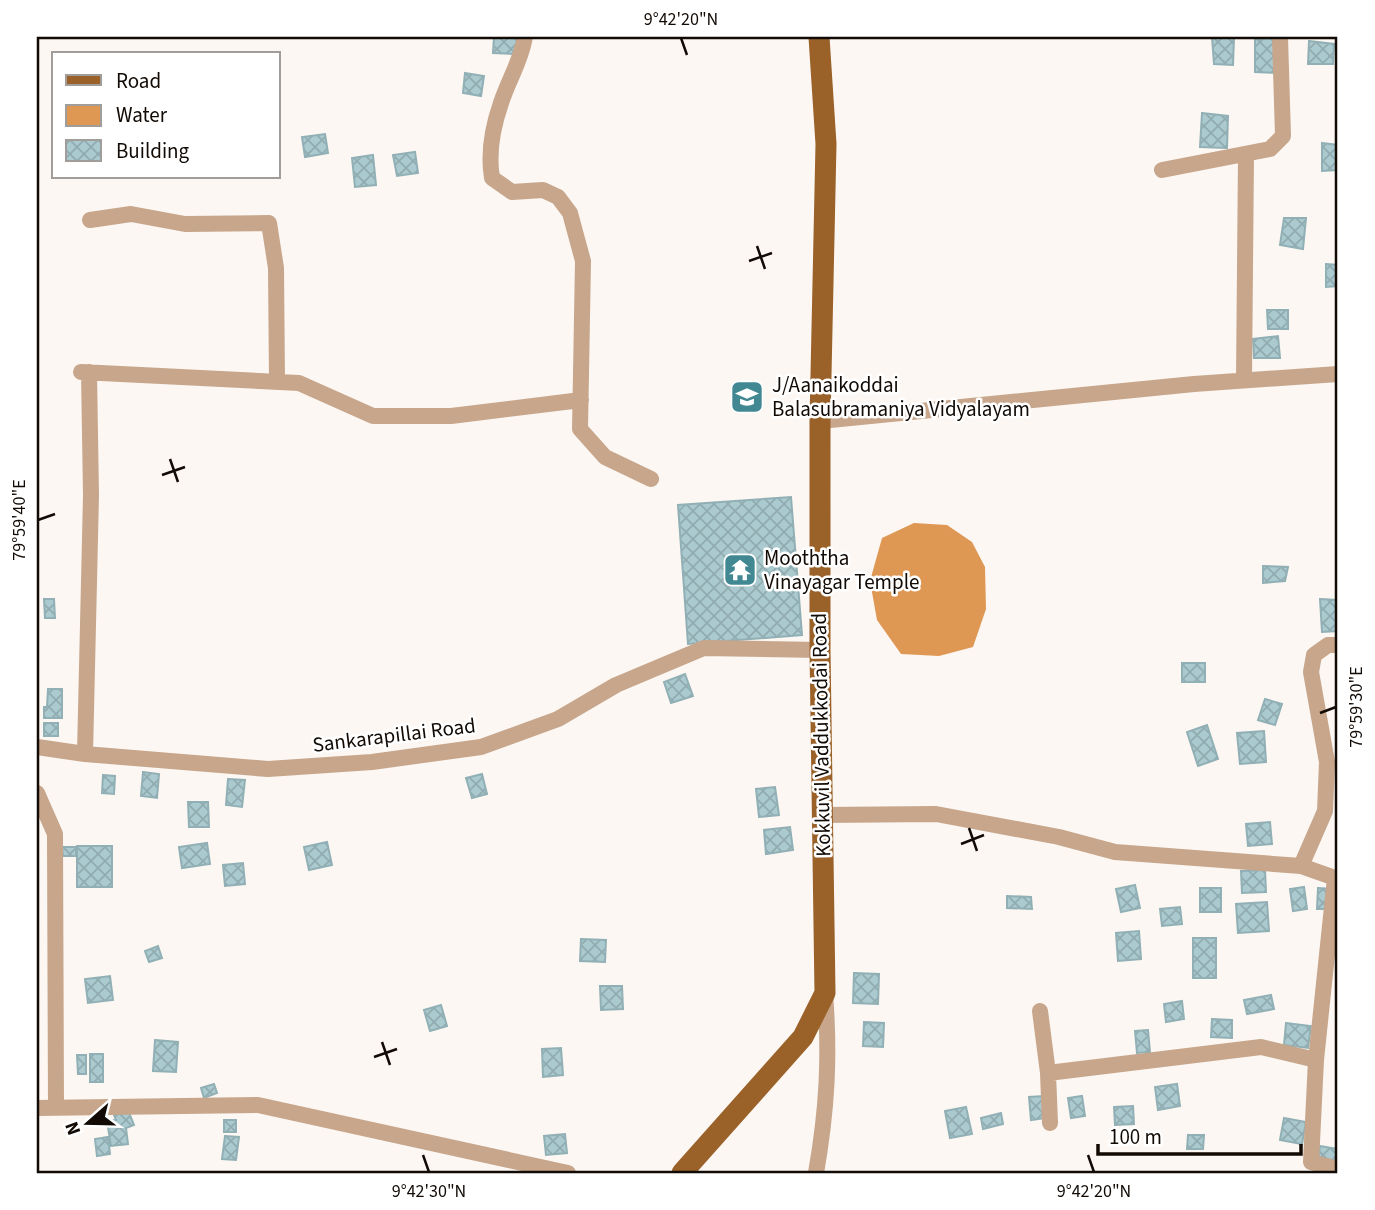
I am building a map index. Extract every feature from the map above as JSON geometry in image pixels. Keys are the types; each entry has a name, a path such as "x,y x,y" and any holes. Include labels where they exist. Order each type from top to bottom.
{"main road":[{"name":"Kokkuvil Vaddukkodai Road","path":"682,1173 803,1037 825,993 820,421 826,144 819,37"}],"street":[{"path":"525,37 521,58 501,103 489,159 492,178 512,192 543,190 558,197 570,213 583,261 580,429 605,457 651,479"},
{"path":"1162,170 1270,149 1283,136 1280,37"},
{"path":"1244,380 1246,155"},
{"path":"90,220 131,214 185,224 269,223 276,268 277,381"},
{"path":"85,754 91,495 85,372 299,383 373,416 451,416 581,400"},
{"path":"820,421 1244,380 1338,374"},
{"path":"1301,866 1325,811 1327,762 1311,671 1314,655 1328,645 1338,645"},
{"name":"Sankarapillai Road","path":"37,747 85,754 268,769 372,762 481,747 558,719 616,685 704,648 820,650"},
{"path":"37,793 55,834 56,1108"},
{"path":"822,815 936,814 1059,837 1115,852 1301,866 1337,878 1316,1060 1311,1162 1338,1169"},
{"path":"816,1173 826,1117 828,1036 825,993"},
{"path":"1040,1011 1048,1073 1050,1123"},
{"path":"1048,1073 1261,1047 1316,1060"},
{"path":"37,1108 258,1105 568,1173"}],"water":[{"path":"914,523 947,525 972,542 985,567 986,609 973,647 939,656 901,654 877,620 870,581 882,538"}],"building":[{"path":"494,37 517,37 516,54 493,53"},
{"path":"1212,37 1234,37 1233,65 1214,64"},
{"path":"1275,38 1277,73 1255,72 1255,39"},
{"path":"1309,41 1334,44 1333,64 1308,64"},
{"path":"465,73 484,76 481,96 463,93"},
{"path":"1202,113 1228,116 1227,148 1200,147"},
{"path":"325,134 328,153 305,157 302,137"},
{"path":"1322,143 1338,145 1338,170 1322,171"},
{"path":"415,152 418,173 397,176 393,155"},
{"path":"373,155 376,185 355,187 352,158"},
{"path":"1284,218 1306,218 1303,249 1280,245"},
{"path":"1326,264 1338,265 1338,286 1326,287"},
{"path":"1267,310 1288,310 1288,329 1268,329"},
{"path":"1278,336 1280,358 1254,358 1253,339"},
{"name":"Mooththa Vinayagar Temple","path":"791,497 802,635 688,644 678,505"},
{"path":"1263,566 1288,567 1285,581 1263,583"},
{"path":"44,599 54,599 55,618 45,618"},
{"path":"1320,599 1338,600 1338,631 1322,632"},
{"path":"1182,663 1205,663 1205,682 1182,682"},
{"path":"685,674 693,696 671,703 664,682"},
{"path":"48,689 62,689 62,718 44,718"},
{"path":"1265,699 1282,704 1275,725 1258,720"},
{"path":"44,723 58,723 58,736 44,736"},
{"path":"1207,725 1218,759 1198,766 1187,732"},
{"path":"1264,731 1266,762 1240,764 1237,733"},
{"path":"143,772 159,774 157,798 141,796"},
{"path":"482,774 487,794 472,798 466,778"},
{"path":"103,775 115,776 114,794 102,793"},
{"path":"228,779 245,780 242,807 226,805"},
{"path":"775,787 779,815 759,817 756,789"},
{"path":"188,802 208,802 209,827 189,827"},
{"path":"1270,822 1272,844 1248,846 1246,824"},
{"path":"790,827 793,850 766,854 764,830"},
{"path":"327,842 332,865 309,870 304,847"},
{"path":"207,843 210,864 182,868 179,847"},
{"path":"77,846 112,846 112,887 77,887"},
{"path":"62,847 76,847 76,856 63,856"},
{"path":"243,863 245,884 225,886 223,865"},
{"path":"1265,870 1266,892 1242,893 1241,871"},
{"path":"1135,885 1140,908 1121,912 1116,889"},
{"path":"1304,887 1307,909 1293,911 1290,889"},
{"path":"1200,888 1221,888 1221,912 1200,912"},
{"path":"1318,888 1332,889 1330,909 1317,909"},
{"path":"1007,896 1031,897 1032,909 1007,908"},
{"path":"1267,902 1269,931 1238,933 1236,904"},
{"path":"1180,907 1182,924 1162,926 1160,909"},
{"path":"1139,931 1141,959 1118,961 1116,933"},
{"path":"1193,938 1216,938 1216,978 1193,978"},
{"path":"581,939 606,940 605,962 580,961"},
{"path":"158,946 162,958 149,962 145,951"},
{"path":"854,973 879,974 878,1004 853,1003"},
{"path":"110,976 113,1000 88,1003 85,979"},
{"path":"600,986 622,986 623,1009 601,1010"},
{"path":"1271,995 1274,1009 1247,1014 1244,1000"},
{"path":"1182,1001 1184,1019 1166,1022 1164,1004"},
{"path":"441,1005 447,1026 430,1031 424,1010"},
{"path":"1212,1019 1232,1020 1232,1038 1211,1037"},
{"path":"864,1022 884,1023 883,1047 863,1046"},
{"path":"1286,1023 1311,1026 1308,1048 1284,1045"},
{"path":"1148,1030 1150,1052 1137,1053 1135,1031"},
{"path":"155,1040 178,1042 176,1072 153,1071"},
{"path":"561,1048 563,1075 543,1077 542,1049"},
{"path":"90,1054 103,1054 103,1082 90,1082"},
{"path":"77,1055 86,1055 86,1074 78,1074"},
{"path":"214,1084 217,1093 204,1098 201,1088"},
{"path":"1177,1084 1180,1106 1158,1110 1155,1087"},
{"path":"1044,1096 1046,1118 1031,1120 1029,1097"},
{"path":"1082,1096 1085,1116 1071,1118 1068,1098"},
{"path":"1133,1106 1134,1124 1115,1125 1114,1107"},
{"path":"966,1107 972,1134 950,1138 945,1111"},
{"path":"128,1110 134,1125 126,1128 128,1144 111,1146 107,1121 116,1120 114,1115"},
{"path":"1001,1113 1003,1124 983,1129 981,1118"},
{"path":"1284,1118 1306,1122 1302,1144 1280,1140"},
{"path":"224,1120 236,1120 236,1132 224,1132"},
{"path":"565,1134 567,1153 546,1155 544,1136"},
{"path":"1188,1135 1204,1135 1203,1149 1187,1149"},
{"path":"225,1136 239,1137 236,1160 222,1159"},
{"path":"108,1137 110,1154 97,1156 95,1139"},
{"path":"1320,1146 1338,1149 1338,1161 1318,1158"}],"place":[{"name":"J/Aanaikoddai Balasubramaniya Vidyalayam","path":"747,397"},
{"name":"Mooththa Vinayagar Temple","path":"740,570"}]}
